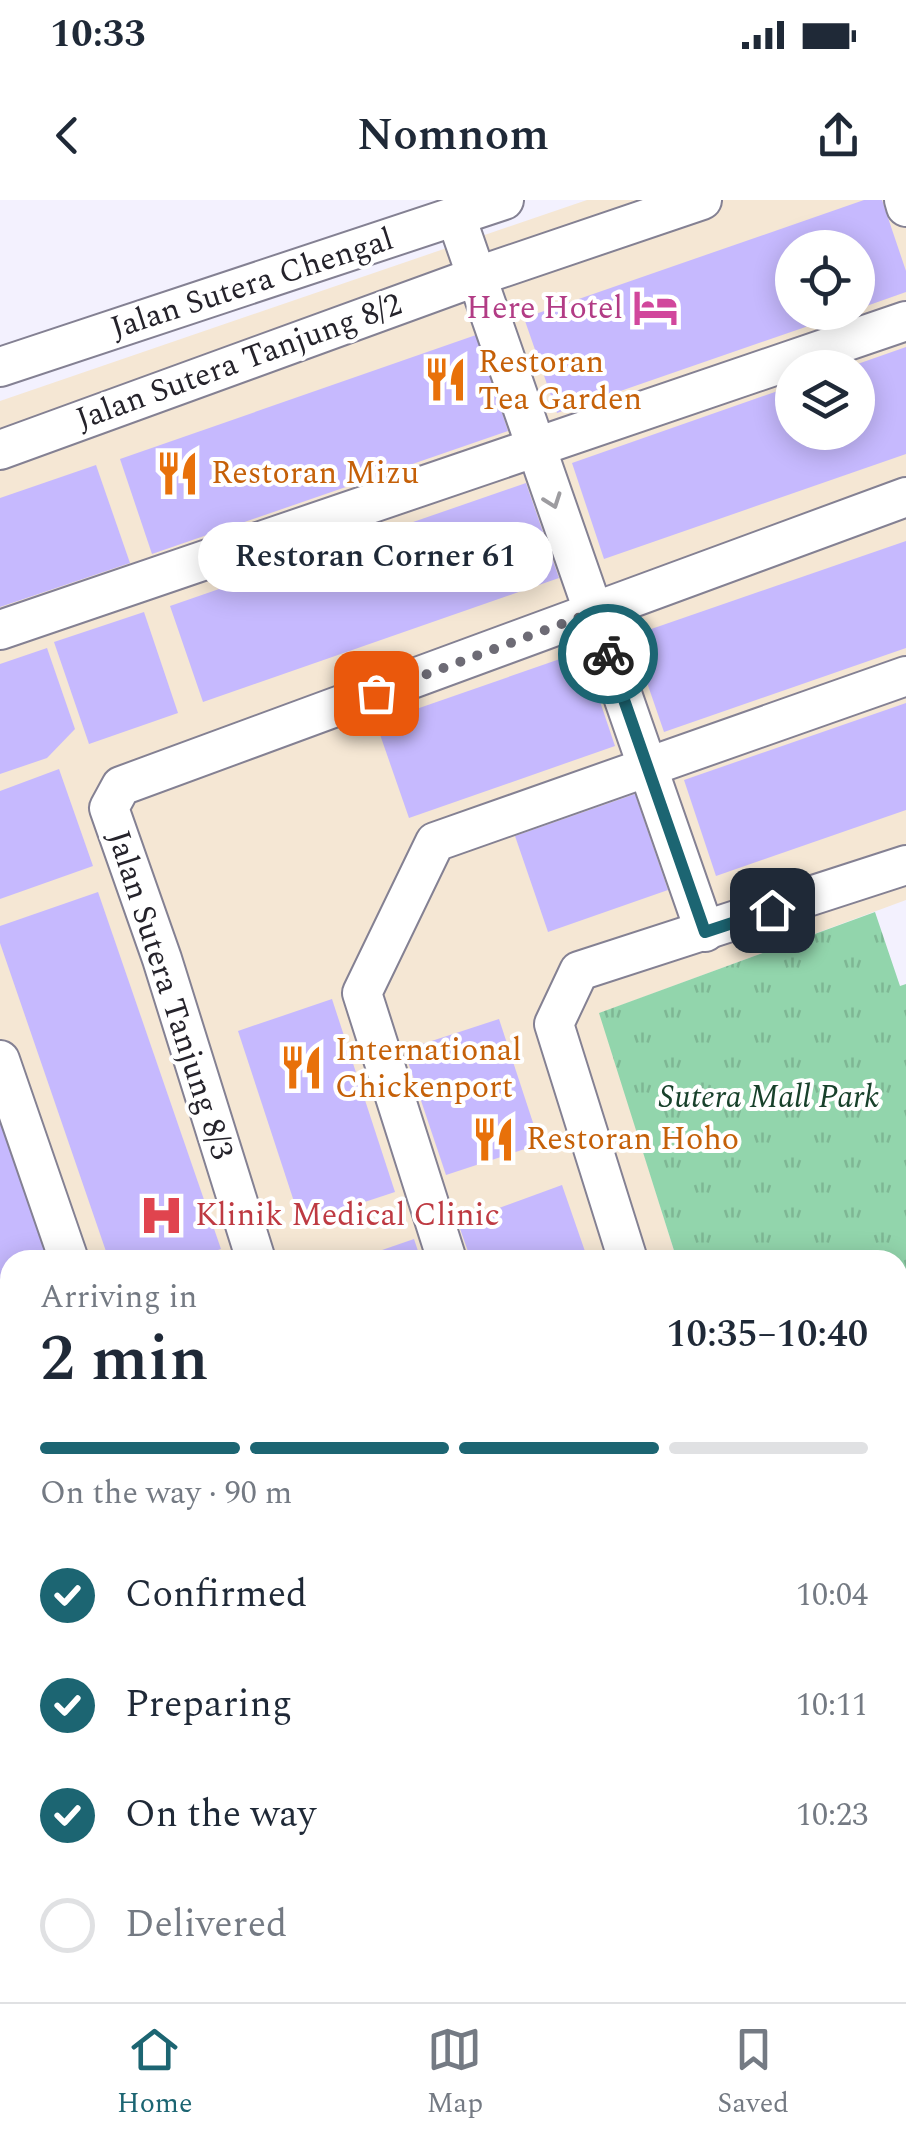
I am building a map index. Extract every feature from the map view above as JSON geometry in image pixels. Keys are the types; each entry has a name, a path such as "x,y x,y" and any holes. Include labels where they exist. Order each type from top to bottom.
{"street":[{"name":"Jalan Sutera Chengal","path":"0,368 504,200"},
{"name":"Jalan Sutera Tanjung 8/2","path":"0,450 478,276 702,200"},
{"path":"456,217 705,932"},
{"path":"0,630 906,321"},
{"name":"Jalan Sutera Tanjung 8/3","path":"253,1250 162,959 109,808 113,794 121,786 906,497"},
{"path":"444,1250 362,993 435,842 906,676"},
{"path":"625,1250 554,1024 579,971 906,865"},
{"path":"0,1060 65,1250"}],"shaded area":[{"path":"587,200 906,200 906,900 600,1013 674,1250 0,1250 0,401"}],"green space":[{"name":"Sutera Mall Park","path":"875,912 900,986 906,984 906,1250 674,1250 599,1013"}],"building":[{"path":"864,200 882,200 906,271 906,292 875,303 875,230 778,230"},
{"path":"775,231 775,330 797,330 557,413 524,318"},
{"path":"476,335 508,431 152,554 120,459"},
{"path":"906,347 906,454 604,559 572,463 775,392 775,450 875,450 875,358"},
{"path":"96,465 130,563 0,607 0,498"},
{"path":"526,483 559,578 203,702 170,606"},
{"path":"906,541 906,648 664,732 631,636"},
{"path":"144,612 178,713 89,744 54,642"},
{"path":"47,648 75,729 47,758 0,774 0,664"},
{"path":"583,651 615,746 409,818 376,723"},
{"path":"906,703 906,810 716,876 684,780"},
{"path":"59,769 93,866 0,899 0,791"},
{"path":"635,794 668,890 548,932 515,836"},
{"path":"98,892 221,1249 106,1250 0,943 0,926"},
{"path":"332,999 395,1192 301,1223 238,1031"},
{"path":"499,1019 540,1144 446,1175 404,1050"},
{"path":"0,1112 48,1250 0,1250"},
{"path":"562,1185 585,1250 467,1250 458,1223"},
{"path":"414,1239 418,1250 382,1250"}],"way so far":[{"path":"376,693 594,612 608,654"}],"place":[{"name":"Here Hotel","path":"656,308"},
{"name":"Restoran Tea Garden","path":"445,380"},
{"name":"Restoran Mizu","path":"178,473"},
{"name":"Restoran Corner 61","path":"376,693"},
{"name":"International Chickenport","path":"302,1068"},
{"name":"Restoran Hoho","path":"493,1139"},
{"name":"Klinik Medical Clinic","path":"162,1215"}],"route":[{"path":"608,654 705,932 772,910"}]}
